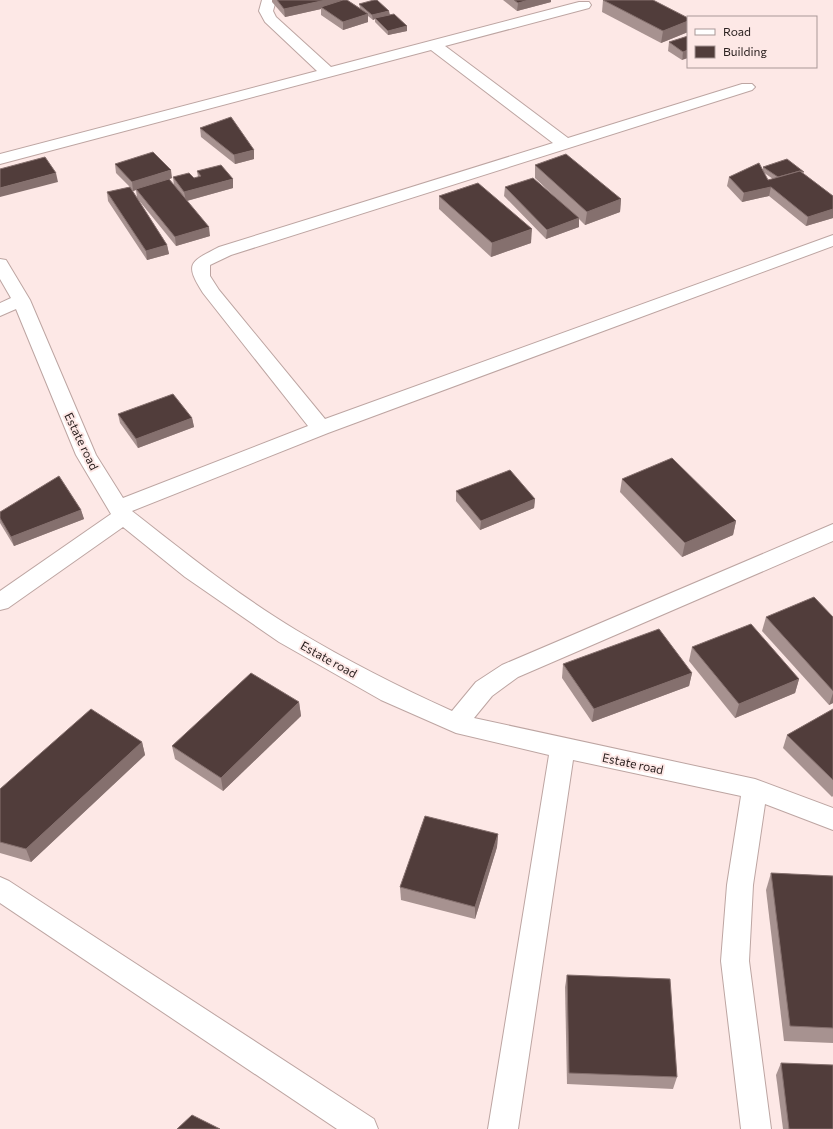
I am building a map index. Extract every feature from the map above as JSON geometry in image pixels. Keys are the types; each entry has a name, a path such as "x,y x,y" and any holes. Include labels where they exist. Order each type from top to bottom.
{"street":[{"path":"269,0 266,11 270,19 328,73"},
{"path":"0,159 584,5"},
{"path":"434,45 565,144"},
{"path":"321,428 212,293 201,276 201,263 225,251 747,87"},
{"path":"0,602 121,512 321,428 833,240"},
{"name":"Estate road","path":"0,264 21,300 86,455 121,512 193,571 287,636 390,693 456,723 562,748 755,789 833,819"},
{"path":"0,310 21,300"},
{"path":"456,723 484,689 510,671 833,532"},
{"path":"503,1129 562,748"},
{"path":"755,789 740,885 735,961 756,1129"},
{"path":"0,890 364,1129"}],"building":[{"path":"277,0 326,0 284,9"},
{"path":"347,0 368,14 343,22 321,7"},
{"path":"377,0 389,11 372,15 359,4"},
{"path":"514,0 529,0 518,3"},
{"path":"603,0 653,0 687,17 687,21 663,31"},
{"path":"394,14 407,26 388,31 375,18"},
{"path":"687,36 687,50 683,52 669,42"},
{"path":"231,117 254,150 234,155 200,128"},
{"path":"153,152 171,170 132,182 115,164"},
{"path":"566,154 621,199 587,212 535,165"},
{"path":"45,157 56,173 0,188 0,169"},
{"path":"787,159 804,172 800,171 778,177 763,167"},
{"path":"759,163 768,180 800,171 833,196 833,209 808,217 771,187 744,193 729,177"},
{"path":"221,165 233,179 184,192 173,177 189,173 194,178 201,176 197,171"},
{"path":"533,178 579,218 547,230 505,187"},
{"path":"169,179 209,227 175,237 136,189"},
{"path":"478,183 532,229 492,243 439,196"},
{"path":"130,187 167,245 146,251 107,192"},
{"path":"173,394 192,418 136,439 118,414"},
{"path":"672,458 736,521 685,543 622,479"},
{"path":"510,470 535,499 481,521 456,491"},
{"path":"59,476 81,510 11,537 0,518 0,512"},
{"path":"814,597 833,617 833,691 766,617"},
{"path":"751,624 799,679 739,704 692,647"},
{"path":"659,629 692,673 594,709 563,664"},
{"path":"251,673 299,702 221,778 172,746"},
{"path":"91,709 142,742 26,849 0,842 0,789"},
{"path":"833,709 833,780 787,735"},
{"path":"425,816 498,834 475,907 400,887"},
{"path":"771,873 833,876 833,1028 790,1026"},
{"path":"567,975 670,979 677,1077 569,1073"},
{"path":"781,1063 833,1065 833,1129 789,1129"},
{"path":"192,1115 220,1129 177,1129"}]}
